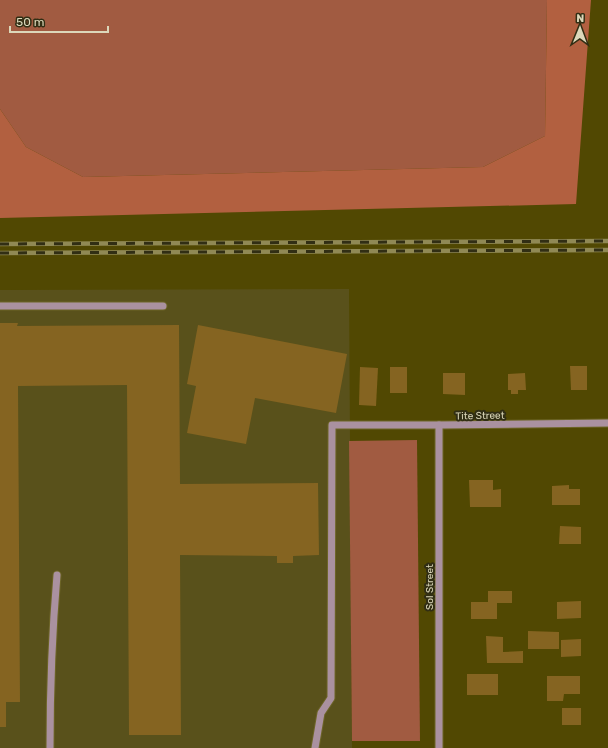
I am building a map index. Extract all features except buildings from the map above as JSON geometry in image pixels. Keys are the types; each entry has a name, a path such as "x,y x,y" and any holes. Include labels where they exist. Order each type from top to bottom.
{"street":[{"path":"0,306 163,306"},
{"name":"Tite Street","path":"315,748 320,713 331,698 332,425 608,423"},
{"name":"Sol Street","path":"439,425 439,748"},
{"path":"50,748 50,687 57,575"}],"shaded area":[{"path":"0,0 547,0 545,136 483,167 83,177 26,147 0,109"},
{"path":"547,0 591,0 576,204 0,218 0,109 26,147 83,177 483,167 545,136"},
{"path":"349,289 352,748 0,748 0,290"},
{"path":"417,440 420,741 352,741 349,441"}],"railway":[{"path":"0,244 608,241"},
{"path":"0,253 608,250"}]}
